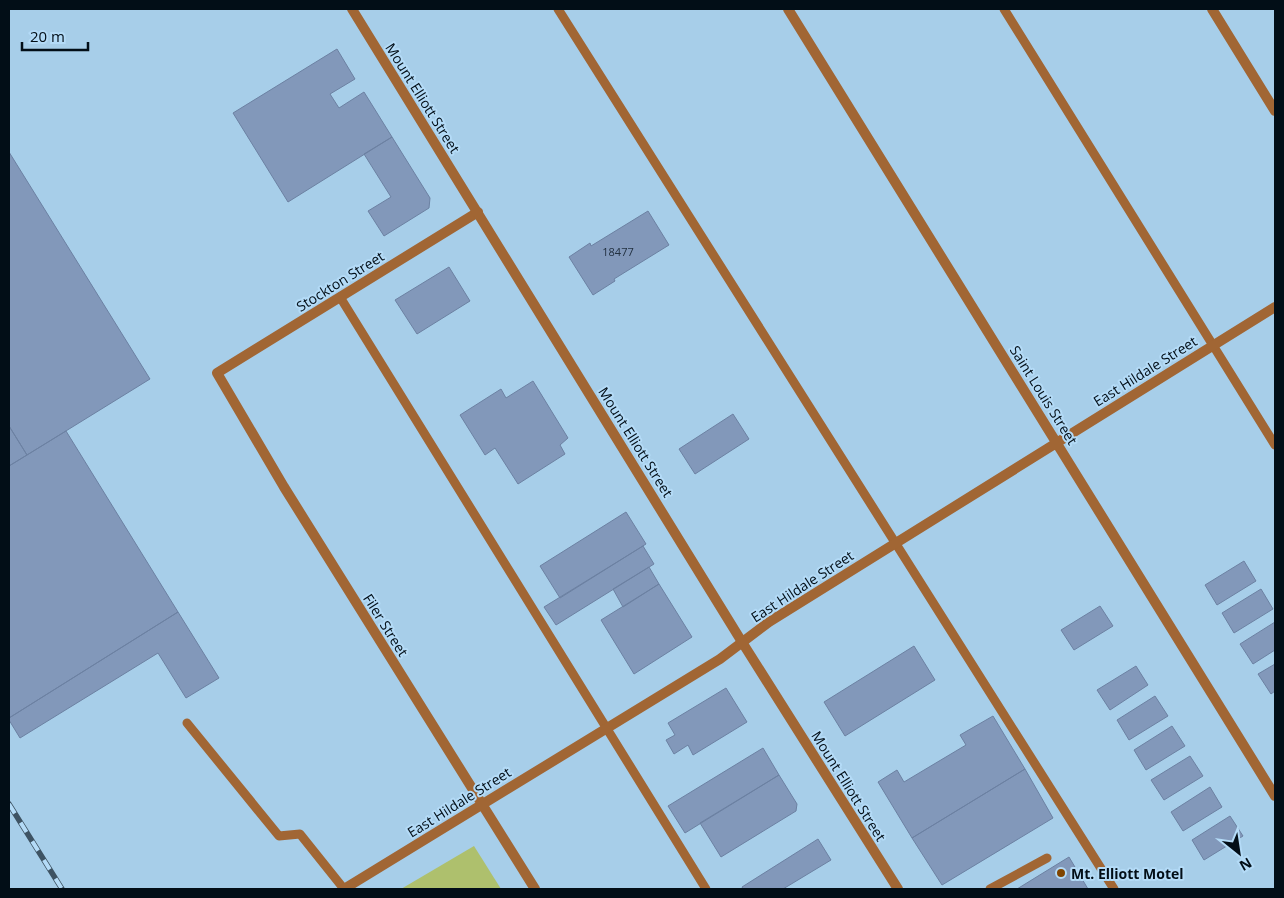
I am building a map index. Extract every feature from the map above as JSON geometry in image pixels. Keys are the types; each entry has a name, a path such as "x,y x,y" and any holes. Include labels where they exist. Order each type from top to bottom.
{"street":[{"name":"Mount Elliott Street","path":"352,9 742,642 898,889"},
{"name":"Saint Louis Street","path":"788,9 1275,796"},
{"path":"1212,9 1275,112"},
{"name":"Stockton Street","path":"217,373 478,212"},
{"name":"East Hildale Street","path":"344,889 718,660 769,622 1275,307"},
{"name":"Filer Street","path":"217,373 284,487 535,889"}],"lane":[{"path":"558,9 1114,889"},
{"path":"1004,9 1275,444"},
{"path":"340,297 706,889"},
{"path":"187,724 279,836 300,834 344,889"},
{"path":"990,889 1047,858"}],"green space":[{"path":"474,846 501,889 401,889"}],"building":[{"path":"337,49 355,79 330,94 339,108 364,92 392,137 288,202 233,113"},
{"path":"392,137 430,198 429,208 384,236 368,211 391,197 364,154"},
{"path":"9,152 150,379 27,455 9,426"},
{"path":"648,211 669,245 614,279 615,281 593,295 569,257 590,243 591,246"},
{"path":"449,267 470,301 417,334 395,300"},
{"path":"533,381 568,438 560,445 565,454 518,484 495,448 485,455 460,415 501,389 506,398"},
{"path":"733,414 749,439 695,474 679,449"},
{"path":"9,426 27,455 9,466"},
{"path":"66,431 178,612 9,718 9,466"},
{"path":"626,512 646,544 560,598 540,566"},
{"path":"643,546 654,564 556,625 544,607"},
{"path":"1244,561 1256,581 1217,605 1205,585"},
{"path":"649,567 659,584 623,607 613,589"},
{"path":"659,584 692,637 634,674 601,620"},
{"path":"1261,589 1273,609 1234,633 1222,613"},
{"path":"1100,606 1113,626 1074,650 1061,630"},
{"path":"178,612 219,678 186,698 158,653 20,738 9,718"},
{"path":"1275,622 1275,650 1253,664 1240,644"},
{"path":"914,646 935,680 845,736 824,702"},
{"path":"1275,664 1275,691 1271,694 1258,674"},
{"path":"1136,666 1148,685 1110,710 1097,690"},
{"path":"726,688 747,722 693,755 688,745 674,754 666,740 675,735 668,723"},
{"path":"1155,696 1168,716 1129,740 1117,720"},
{"path":"993,716 1025,769 912,838 878,782 897,770 904,782 966,745 960,735"},
{"path":"1172,726 1185,746 1146,770 1134,750"},
{"path":"763,748 779,775 685,833 668,806"},
{"path":"1190,756 1203,776 1164,800 1151,780"},
{"path":"1025,769 1053,818 942,885 912,838"},
{"path":"779,775 797,804 796,811 721,857 700,823"},
{"path":"1210,787 1222,807 1183,831 1171,812"},
{"path":"1230,816 1243,836 1204,860 1192,840"},
{"path":"818,839 831,860 783,889 743,889 742,887"},
{"name":"Mt. Elliott Motel","path":"1069,857 1088,889 1017,889"}],"railway":[{"path":"9,804 62,889"}],"place":[{"name":"Mt. Elliott Motel","path":"1061,873"}]}
